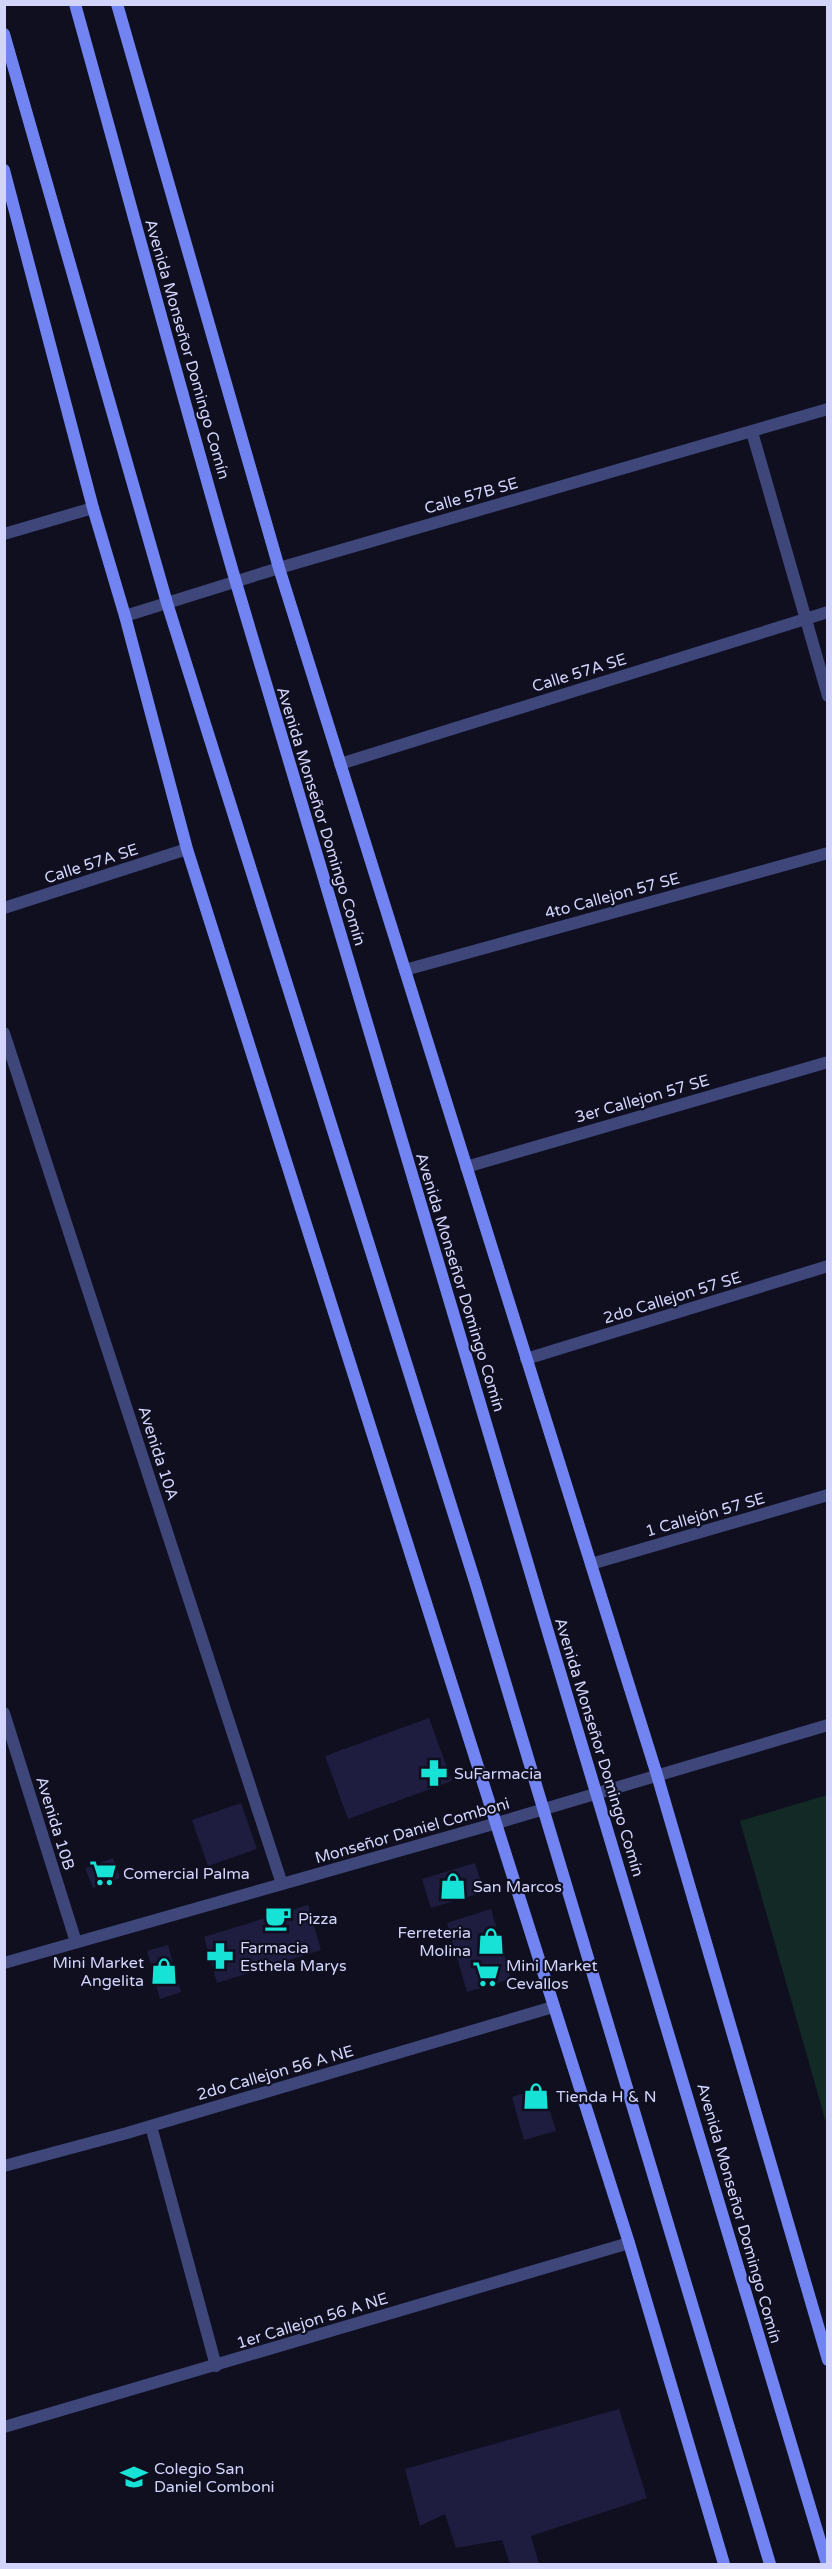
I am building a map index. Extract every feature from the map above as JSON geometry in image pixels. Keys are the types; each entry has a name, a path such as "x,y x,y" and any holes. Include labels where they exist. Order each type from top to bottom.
{"main road":[{"name":"Avenida Monseñor Domingo Comín","path":"75,4 236,581 595,1794 665,2015 827,2565"},
{"name":"Avenida Monseñor Domingo Comín","path":"117,4 279,568 657,1775 828,2360"},
{"path":"4,34 167,603 544,1809 770,2565"},
{"path":"4,170 93,508 125,616 187,849 629,2244 724,2565"}],"street":[{"name":"Calle 57B SE","path":"125,616 279,568 828,409"},
{"path":"752,432 828,696"},
{"path":"4,534 93,508"},
{"name":"Calle 57A SE","path":"340,764 828,612"},
{"name":"Calle 57A SE","path":"4,908 187,849"},
{"name":"4to Callejon 57 SE","path":"405,970 828,853"},
{"name":"Avenida 10A","path":"4,1033 282,1884"},
{"name":"3er Callejon 57 SE","path":"466,1167 828,1062"},
{"name":"2do Callejon 57 SE","path":"526,1359 828,1266"},
{"name":"1 Callejón 57 SE","path":"591,1564 828,1495"},
{"name":"Avenida 10B","path":"4,1713 76,1942"},
{"name":"Monseñor Daniel Comboni","path":"4,1964 497,1823 828,1725"},
{"name":"2do Callejon 56 A NE","path":"4,2166 151,2126 553,2007"},
{"path":"151,2126 216,2366"},
{"name":"1er Callejon 56 A NE","path":"4,2427 629,2244"}],"green space":[{"path":"828,1795 827,2126 740,1821"}],"building":[{"path":"429,1718 452,1781 348,1819 325,1756"},
{"path":"241,1803 257,1849 208,1866 192,1820"},
{"name":"Comercial Palma","path":"113,1858 120,1878 93,1888 85,1868"},
{"name":"San Marcos","path":"475,1863 484,1892 431,1908 422,1879"},
{"path":"308,1905 321,1950 217,1983 204,1937"},
{"path":"491,1909 511,1979 467,1992 447,1923"},
{"name":"Mini Market Angelita","path":"168,1945 181,1992 160,1999 147,1951"},
{"path":"543,2087 556,2131 524,2140 512,2097"},
{"path":"619,2409 647,2498 531,2536 539,2564 510,2564 502,2540 456,2548 445,2514 420,2526 405,2469"}],"place":[{"name":"SuFarmacia","path":"434,1773"},
{"name":"Comercial Palma","path":"103,1873"},
{"name":"San Marcos","path":"453,1886"},
{"name":"Pizza","path":"278,1918"},
{"name":"Ferreteria Molina","path":"491,1941"},
{"name":"Farmacia Esthela Marys","path":"220,1956"},
{"name":"Mini Market Angelita","path":"164,1971"},
{"name":"Mini Market Cevallos","path":"486,1974"},
{"name":"Tienda H & N","path":"536,2096"},
{"name":"Colegio San Daniel Comboni","path":"134,2477"}]}
